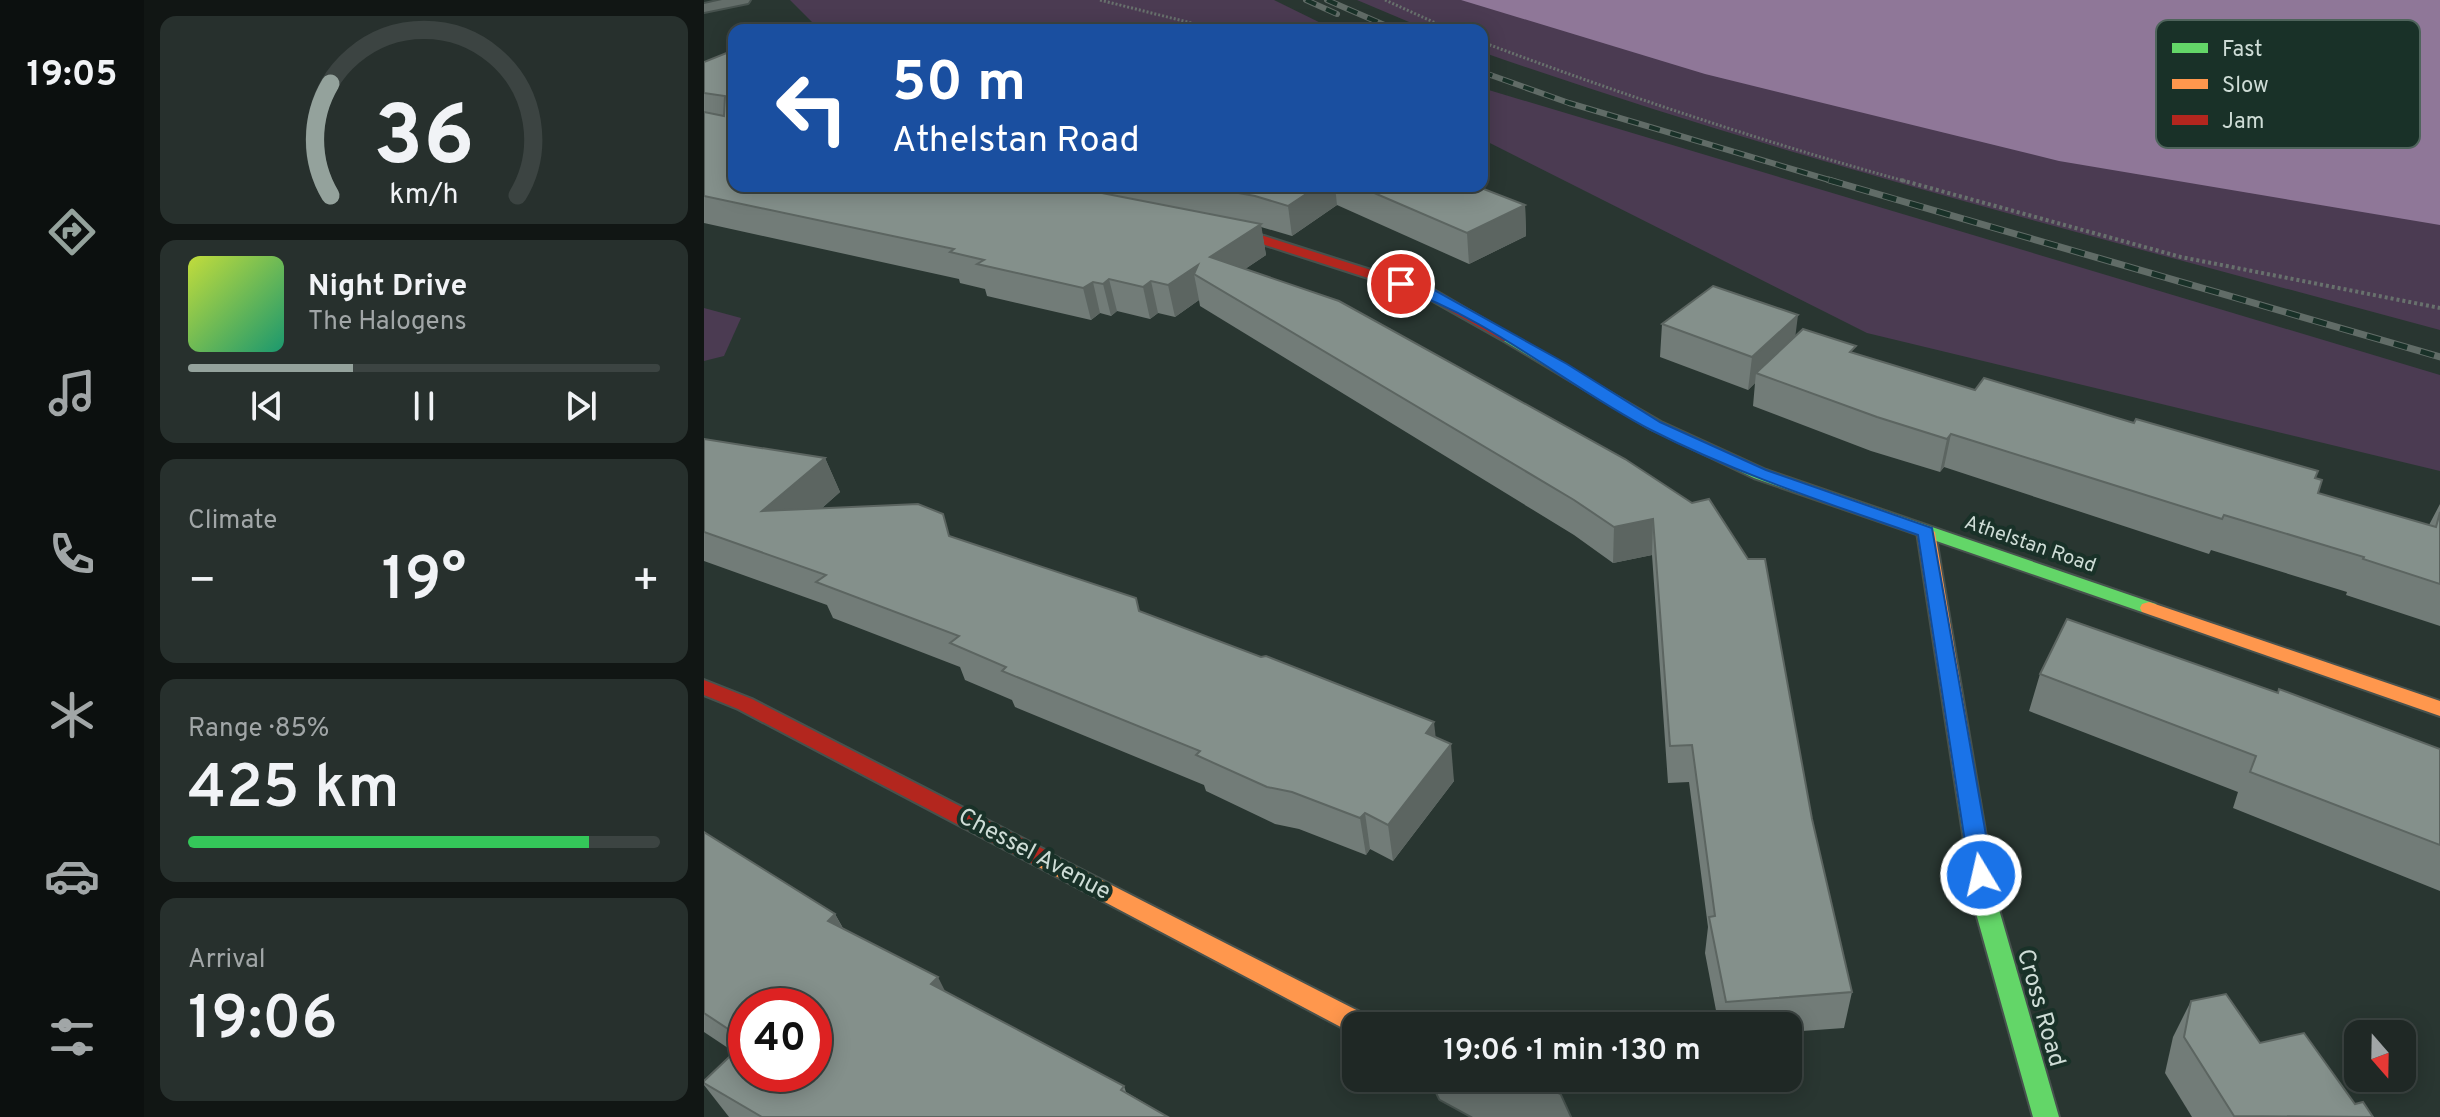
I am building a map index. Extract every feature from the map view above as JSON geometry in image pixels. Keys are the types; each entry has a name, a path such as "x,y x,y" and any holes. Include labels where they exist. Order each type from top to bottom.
{"street":[{"name":"Athelstan Road","path":"1183,224 1259,239 1429,293 1561,367 1655,425 1760,474 2440,709"},
{"name":"Cross Road","path":"1926,532 1986,906 2046,1117"},
{"name":"Chessel Avenue","path":"704,687 745,704 1342,1015"},
{"path":"1489,1092 1537,1117"}],"lane":[{"path":"704,8 743,0"}],"path":[{"path":"1100,0 1195,24"},
{"path":"1385,0 1438,24"},
{"path":"1488,44 1682,115 1890,178 2181,257 2440,308"}],"shaded area":[{"path":"790,0 1274,0 1323,24 814,24"},
{"path":"1357,0 2440,0 2440,330 1958,200 1600,92 1488,54 1488,24 1414,24"},
{"path":"1461,0 2440,0 2440,225 2059,161 1705,74"},
{"path":"1488,90 2440,375 2440,471 1867,333 1488,142"},
{"path":"704,308 741,318 724,356 704,361"}],"building":[{"path":"728,52 728,192 1097,192 1261,224 1210,257 1339,301 1625,459 1692,503 1709,499 1748,559 1765,559 1812,819 1852,992 1726,1002 1709,917 1715,916 1692,745 1670,746 1653,519 1614,527 1574,500 1194,274 1198,265 1168,285 1151,281 1143,287 1109,279 1103,284 1093,282 1083,288 977,264 984,260 950,252 954,249 704,196 704,112 724,116 725,96 704,93 704,62"},
{"path":"1488,191 1525,205 1467,233 1372,192"},
{"path":"1233,192 1309,192 1288,206"},
{"path":"1713,286 1798,315 1752,357 1662,324"},
{"path":"1803,329 1856,346 1850,352 1975,390 1984,378 2134,423 2136,419 2318,471 2315,478 2322,480 2318,493 2436,527 2440,512 2440,584 2364,557 2224,515 2222,519 1951,434 1947,439 1756,373"},
{"path":"704,439 825,458 762,511 918,504 943,514 949,536 1136,598 1139,611 1261,657 1266,656 1434,722 1426,733 1451,744 1388,825 1365,813 1360,818 1292,792 1267,787 1196,755 1200,751 1002,671 1006,667 950,643 959,636 816,582 826,575 704,532"},
{"path":"2067,619 2278,693 2279,689 2440,749 2440,845 2250,772 2256,756 2040,674"},
{"path":"704,832 835,914 828,921 938,977 931,984 1124,1086 1121,1090 1168,1117 762,1117 704,1081 728,1058 728,1092 832,1092 832,988 728,988 728,1029 704,1013"},
{"path":"2226,994 2260,1043 2304,1033 2344,1092 2355,1104 2363,1102 2373,1117 2234,1116 2184,1037 2191,1001"}],"railway":[{"path":"1306,0 1337,14"},
{"path":"1327,0 1382,24"},
{"path":"1488,74 1569,103 1836,182"},
{"path":"1829,180 2440,357"}],"traffic: fast":[{"path":"1509,338 1655,425 1760,474 2149,608"},
{"path":"1969,801 1986,906 2046,1117"}],"traffic: slow":[{"path":"1926,532 1969,801"},
{"path":"2149,608 2440,709"},
{"path":"1039,857 1342,1015"}],"traffic: jam":[{"path":"1206,229 1259,239 1429,293 1509,338"},
{"path":"704,687 745,704 1039,857"}],"route":[{"path":"1401,284 1429,293 1561,367 1655,425 1760,474 1926,532 1981,875"}]}
